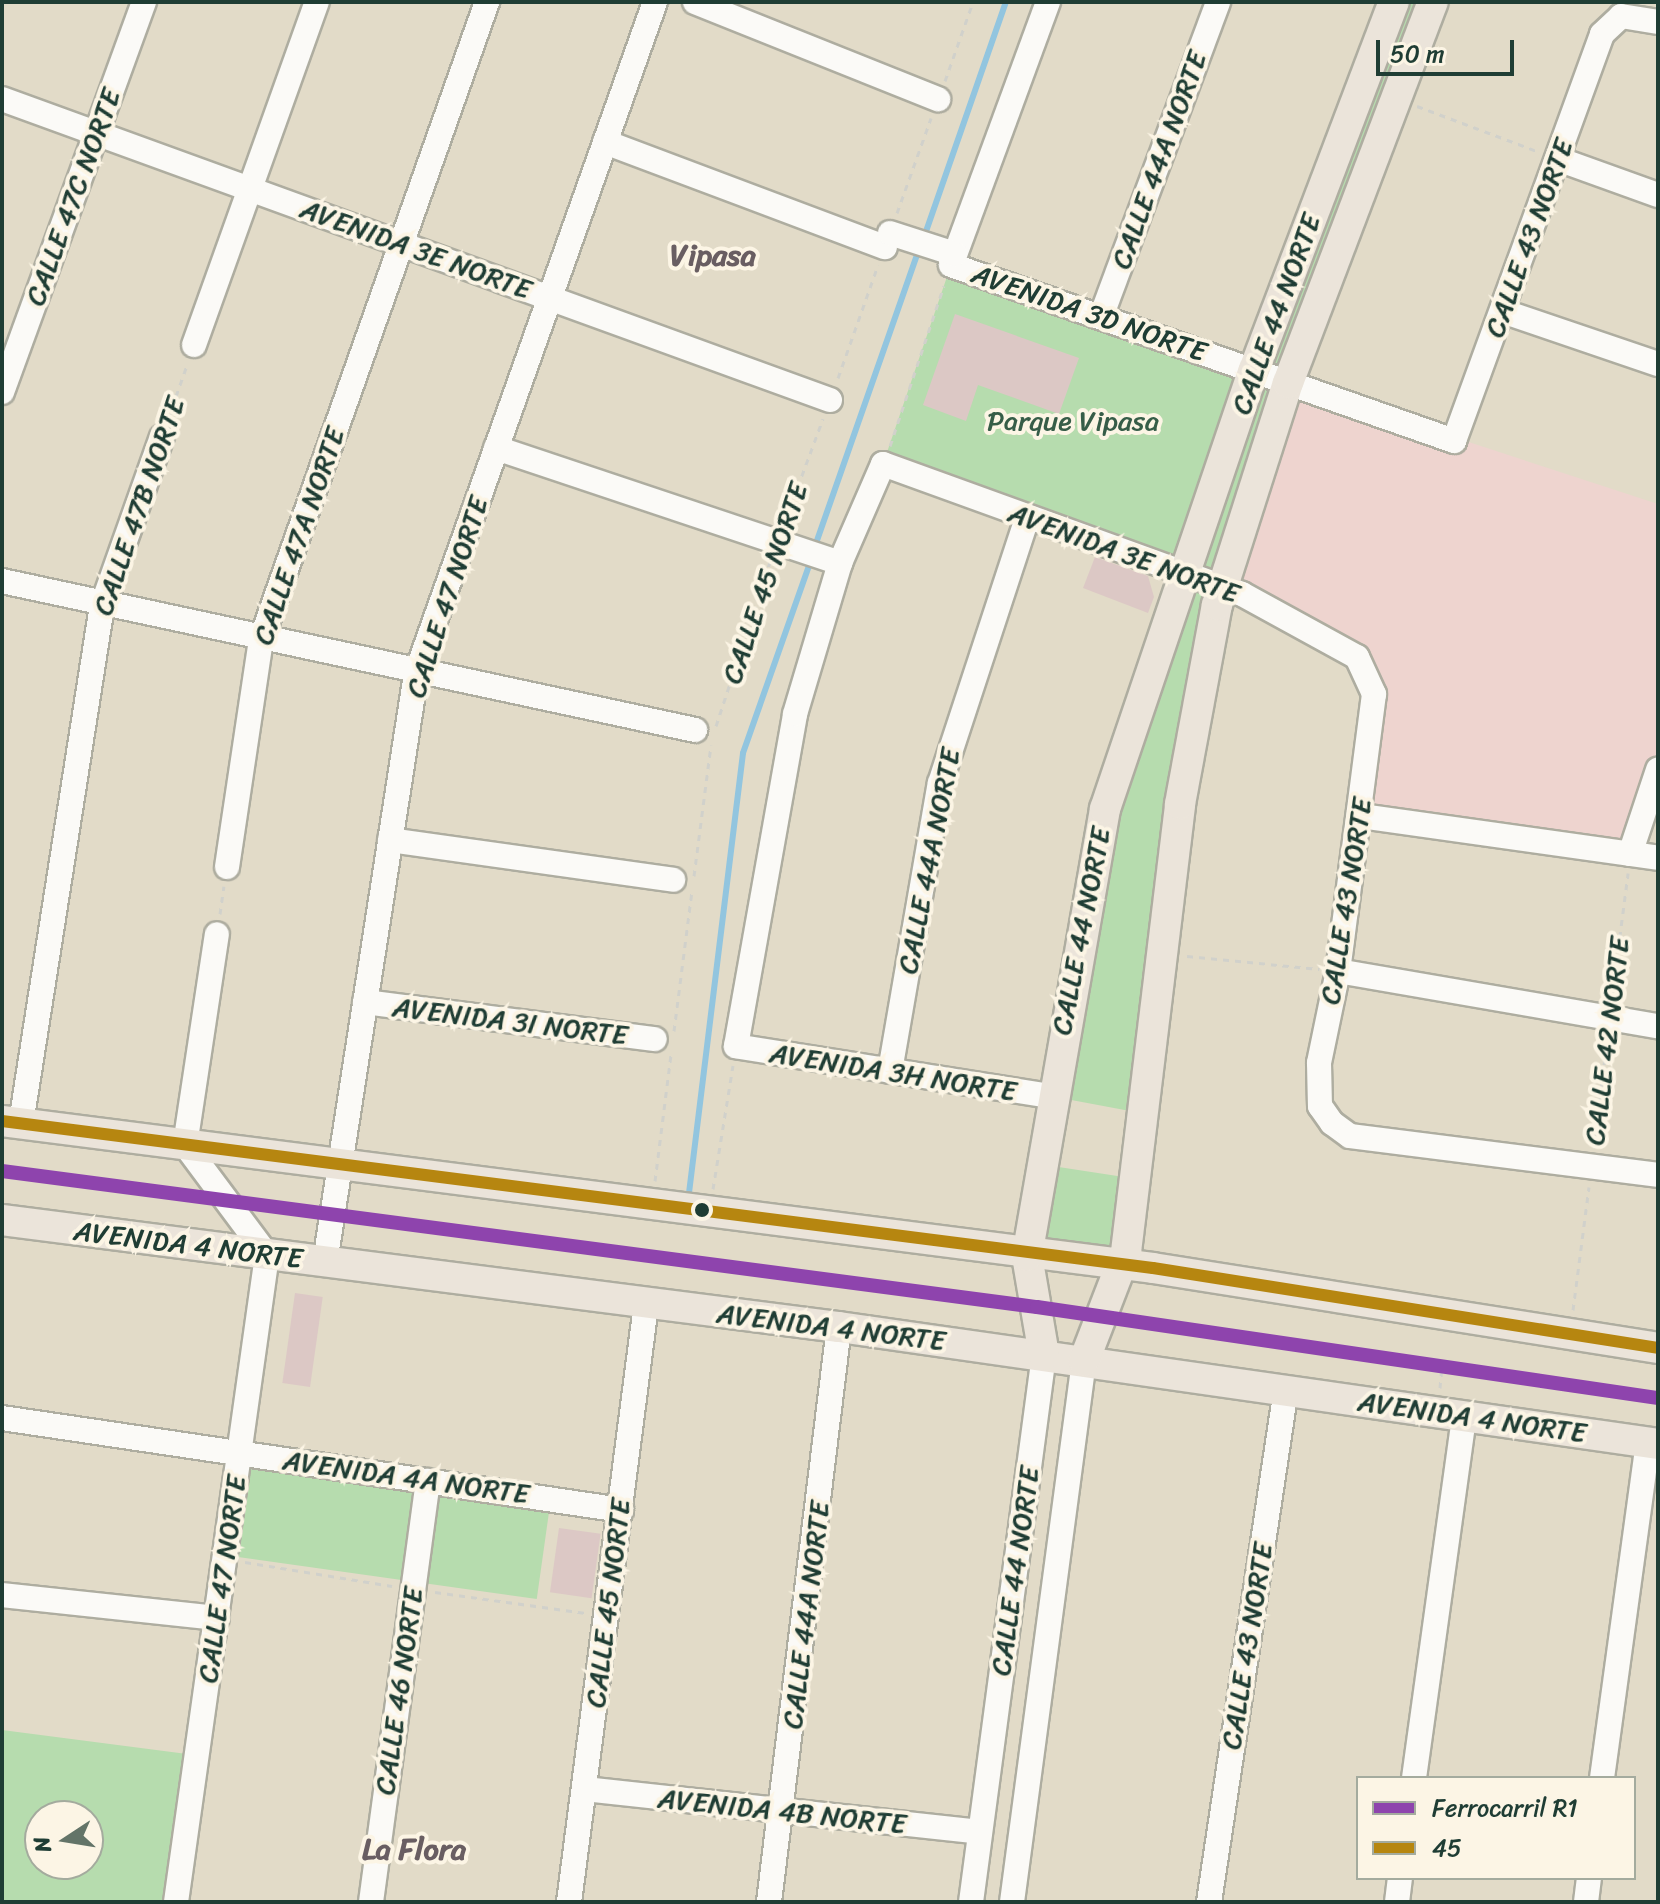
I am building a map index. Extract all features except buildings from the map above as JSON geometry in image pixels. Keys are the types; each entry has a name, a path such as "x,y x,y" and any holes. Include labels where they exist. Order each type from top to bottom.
{"main road":[{"name":"CALLE 44 NORTE","path":"1044,1355 1027,1256 1050,1096 1105,809 1254,370 1394,2"},
{"name":"CALLE 44 NORTE","path":"1084,1361 1122,1264 1202,666 1222,587 1288,383 1433,2"},
{"path":"11,1122 1027,1256 1122,1264 1658,1348"},
{"name":"AVENIDA 4 NORTE","path":"2,1220 646,1305 839,1327 1653,1443"}],"street":[{"name":"CALLE 47C NORTE","path":"2,392 144,2"},
{"path":"194,345 317,2"},
{"name":"CALLE 47A NORTE","path":"227,867 261,640 487,2"},
{"name":"CALLE 47 NORTE","path":"325,1262 416,674 655,2"},
{"path":"695,2 938,99"},
{"path":"948,256 1048,2"},
{"name":"CALLE 44A NORTE","path":"1101,317 1218,2"},
{"name":"CALLE 43 NORTE","path":"1454,441 1602,34 1621,16 1658,22"},
{"name":"AVENIDA 3E NORTE","path":"2,99 830,400"},
{"path":"605,142 896,240"},
{"path":"1558,159 1658,195"},
{"name":"AVENIDA 3D NORTE","path":"896,240 948,256 1101,317 1454,441"},
{"path":"1502,311 1658,364"},
{"name":"CALLE 47B NORTE","path":"11,1122 102,606 162,437"},
{"path":"496,448 784,540 829,559"},
{"name":"AVENIDA 3E NORTE","path":"883,464 1222,587 1357,657"},
{"path":"736,1046 781,777 829,559 883,464"},
{"name":"CALLE 44A NORTE","path":"890,1071 940,783 1027,518"},
{"path":"2,581 102,606 416,674 695,730"},
{"name":"CALLE 43 NORTE","path":"1357,657 1374,694 1361,816 1338,971 1319,1063 1320,1106 1350,1136 1591,1166"},
{"path":"1630,854 1658,770"},
{"path":"1361,816 1658,858"},
{"path":"390,840 673,880"},
{"path":"217,934 185,1145 267,1255"},
{"path":"1338,971 1658,1026"},
{"name":"AVENIDA 3I NORTE","path":"365,1002 655,1039"},
{"name":"AVENIDA 3H NORTE","path":"736,1046 1050,1096"},
{"path":"1591,1166 1658,1175"},
{"name":"CALLE 47 NORTE","path":"176,1902 267,1255"},
{"name":"CALLE 45 NORTE","path":"569,1902 646,1305"},
{"name":"CALLE 44A NORTE","path":"769,1902 839,1327"},
{"name":"CALLE 44 NORTE","path":"971,1902 1044,1355"},
{"name":"CALLE 44 NORTE","path":"1012,1902 1084,1361"},
{"name":"CALLE 43 NORTE","path":"1209,1902 1286,1389"},
{"path":"1414,1776 1464,1416"},
{"name":"AVENIDA 4A NORTE","path":"2,1418 621,1510"},
{"path":"1602,1776 1653,1443"},
{"name":"CALLE 46 NORTE","path":"371,1902 428,1481"},
{"path":"2,1595 217,1618"},
{"name":"AVENIDA 4B NORTE","path":"585,1789 782,1813 980,1832"},
{"path":"1397,1902 1400,1880"},
{"path":"1586,1902 1589,1880"}],"path":[{"name":"CALLE 45 NORTE","path":"654,1187 712,737 784,540 830,400 896,240 938,99 973,2"},
{"path":"1413,105 1558,159"},
{"path":"883,464 948,256"},
{"name":"CALLE 47B NORTE","path":"162,437 194,345"},
{"name":"CALLE 42 NORTE","path":"1572,1316 1630,854"},
{"path":"217,934 227,867"},
{"path":"1164,954 1338,971"},
{"path":"712,1194 736,1046"}],"shaded area":[{"path":"1288,383 1658,504 1658,770 1630,854 1361,816 1367,674 1242,594 1228,567"}],"green space":[{"name":"Parque Vipasa","path":"1394,2 1433,2 1228,567 1146,1114 1050,1096 1105,809 1185,574 883,464 951,265 1254,370"},
{"path":"1039,1164 1137,1179 1126,1252 1027,1256"},
{"path":"244,1462 550,1505 537,1599 231,1556"},
{"path":"2,1730 187,1754 166,1902 2,1902"}],"waterway":[{"path":"923,240 1006,2"},
{"path":"814,549 919,250"},
{"path":"689,1193 743,753 811,560"}],"rail line":[{"name":"R1","path":"2,1171 1037,1307 1658,1398"}],"transit line":[{"name":"45","path":"2,1121 1153,1268 1658,1348"}],"district":[{"name":"Vipasa","path":"713,255"},
{"name":"La Flora","path":"414,1849"}]}
